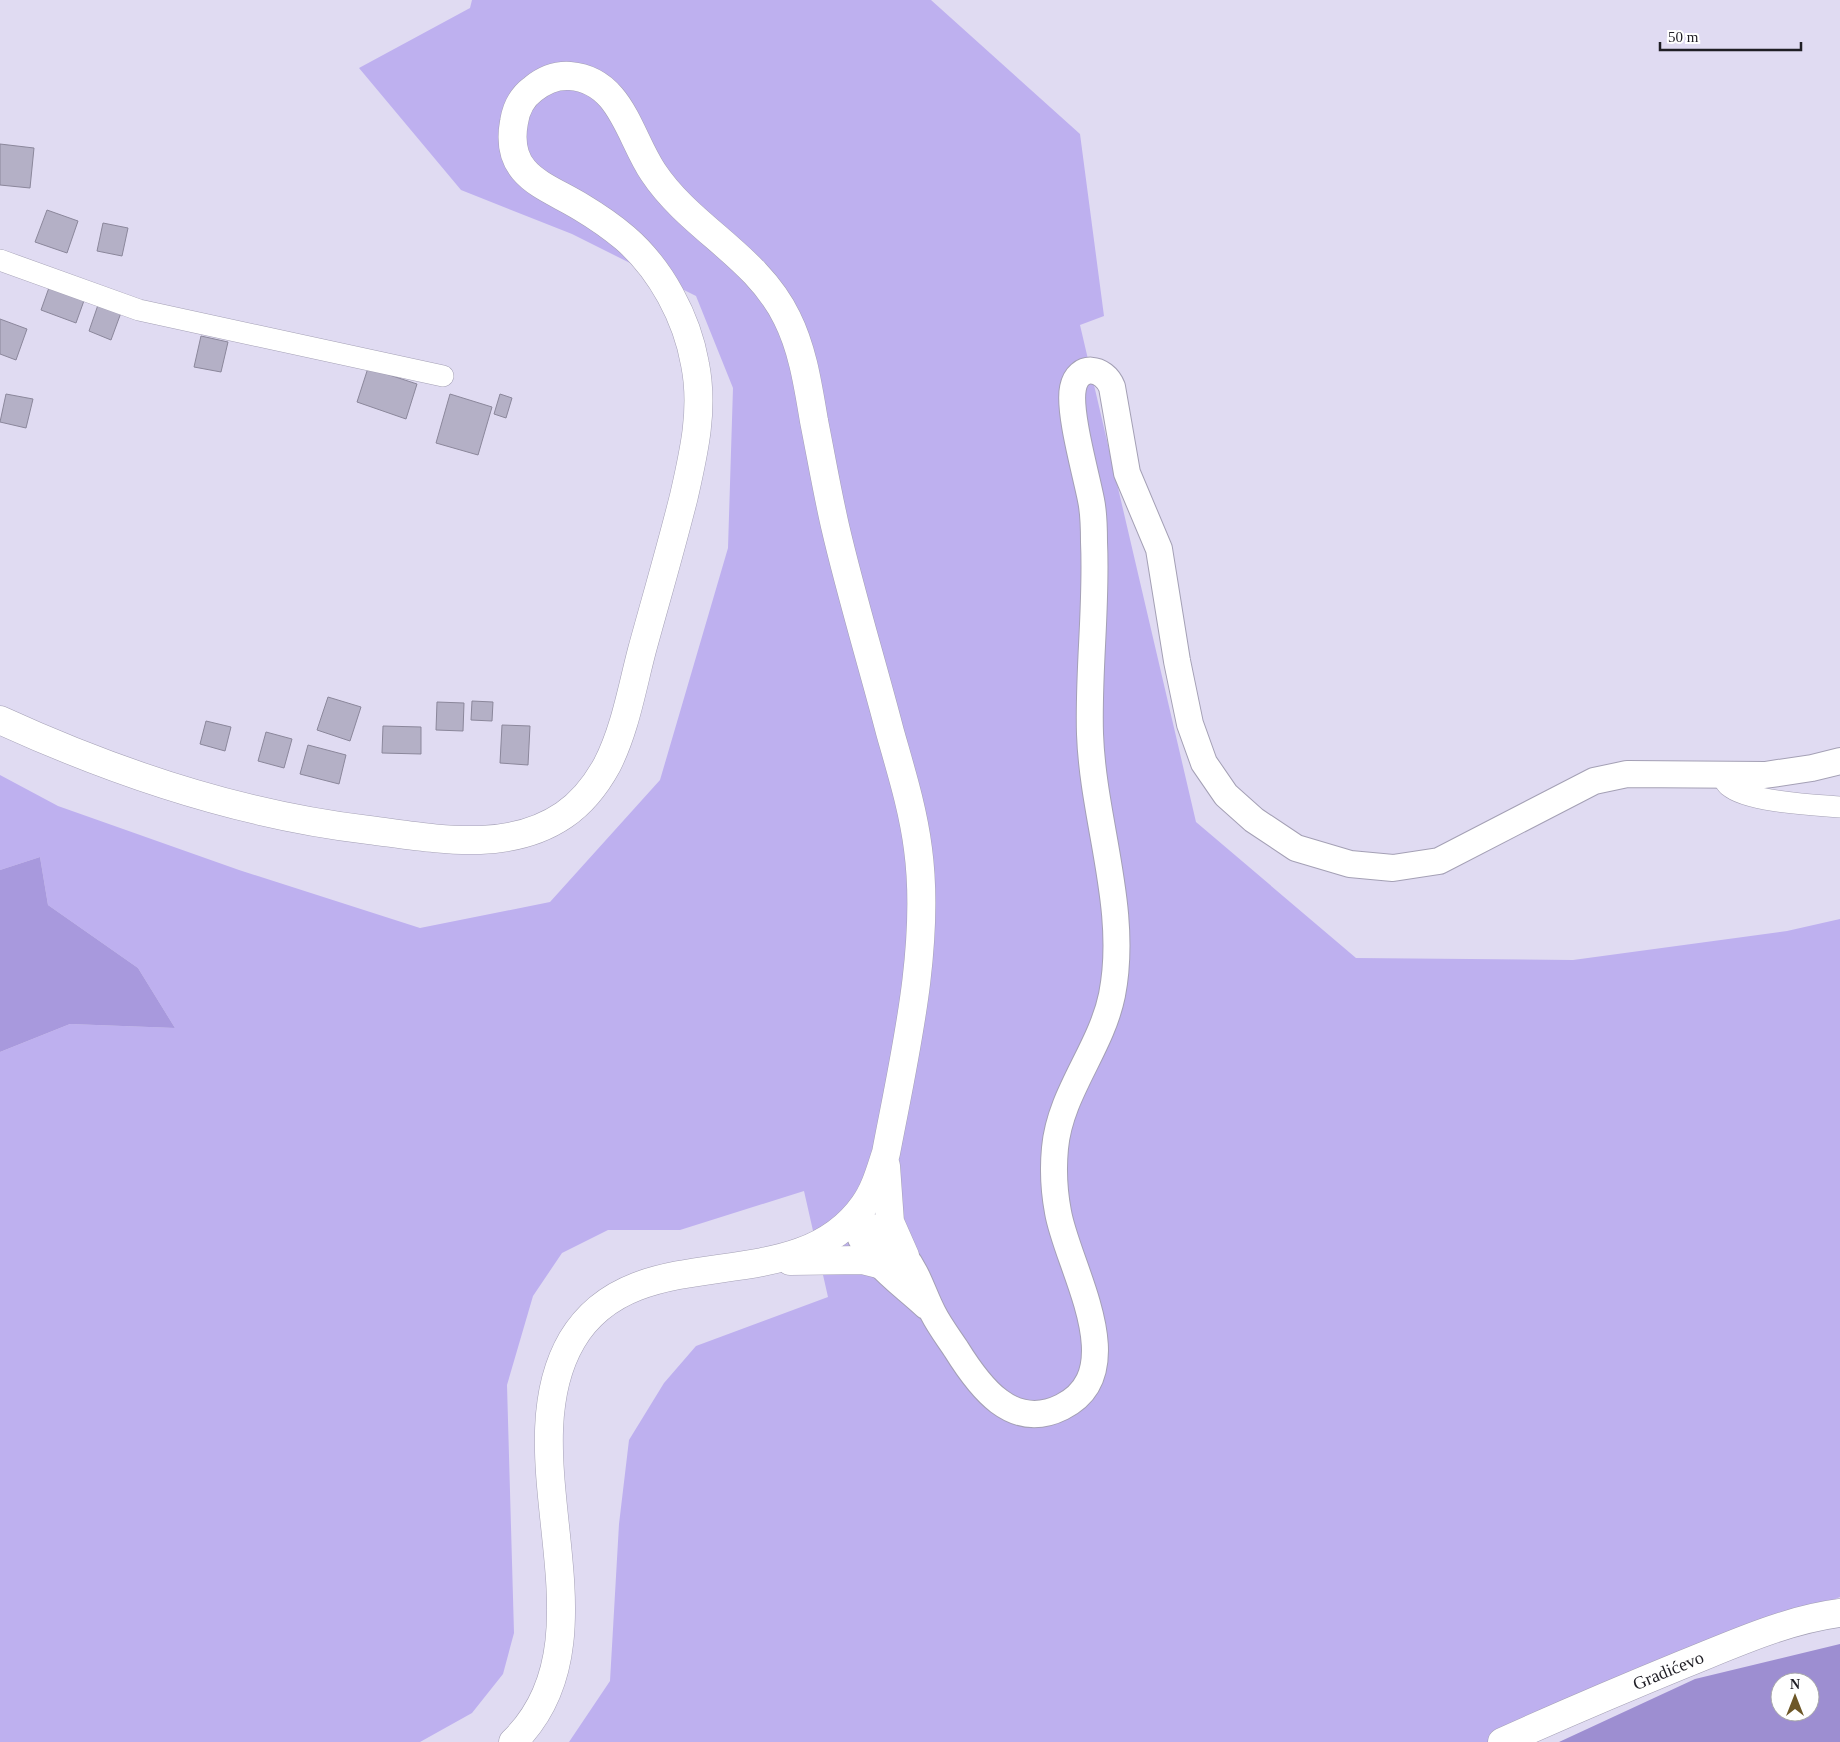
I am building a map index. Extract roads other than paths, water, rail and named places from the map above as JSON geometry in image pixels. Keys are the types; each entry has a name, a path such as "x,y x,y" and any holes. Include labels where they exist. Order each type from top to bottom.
{"main road":[{"path":"0,720 81,756 172,789 257,812 362,830 466,840 504,839 530,832 563,816 593,789 611,758 619,733 672,542 697,439 699,409 696,366 683,320 655,270 626,239 582,207 535,183 521,168 513,152 514,120 520,102 536,86 556,76 578,76 599,85 615,100 651,170 680,205 755,271 772,293 787,318 806,375 836,532 902,774 918,848 921,888 916,985 886,1153 872,1190 854,1218 827,1238 792,1255 771,1261"},
{"path":"886,1153 888,1211 893,1232 905,1256"},
{"path":"512,1742 541,1704 556,1664 560,1643 560,1608 550,1434 552,1397 563,1358 572,1341 594,1312 608,1301 648,1282 678,1274 771,1261 862,1260 878,1264"},
{"name":"Gradićevo","path":"1502,1742 1571,1711 1753,1636 1822,1616 1840,1613"}],"street":[{"path":"0,260 139,310 443,376"},
{"path":"854,1218 882,1234 905,1256 914,1269 933,1314 970,1372 986,1391 1002,1404 1020,1412 1040,1413 1061,1407 1075,1398 1086,1384 1094,1369 1092,1321 1058,1213 1054,1173 1058,1126 1104,1023 1116,968 1116,919 1093,779 1090,744 1095,564 1093,506 1073,408 1072,389 1077,377 1087,371 1100,371 1108,377 1112,387 1127,473 1159,549 1190,724 1204,763 1226,795 1254,820 1296,848 1350,864 1393,868 1439,861 1594,781 1627,774 1765,776 1812,768 1840,760"},
{"path":"1722,776 1728,786 1741,793 1806,804 1840,807"},
{"path":"854,1218 860,1240 878,1264 933,1314"}]}
